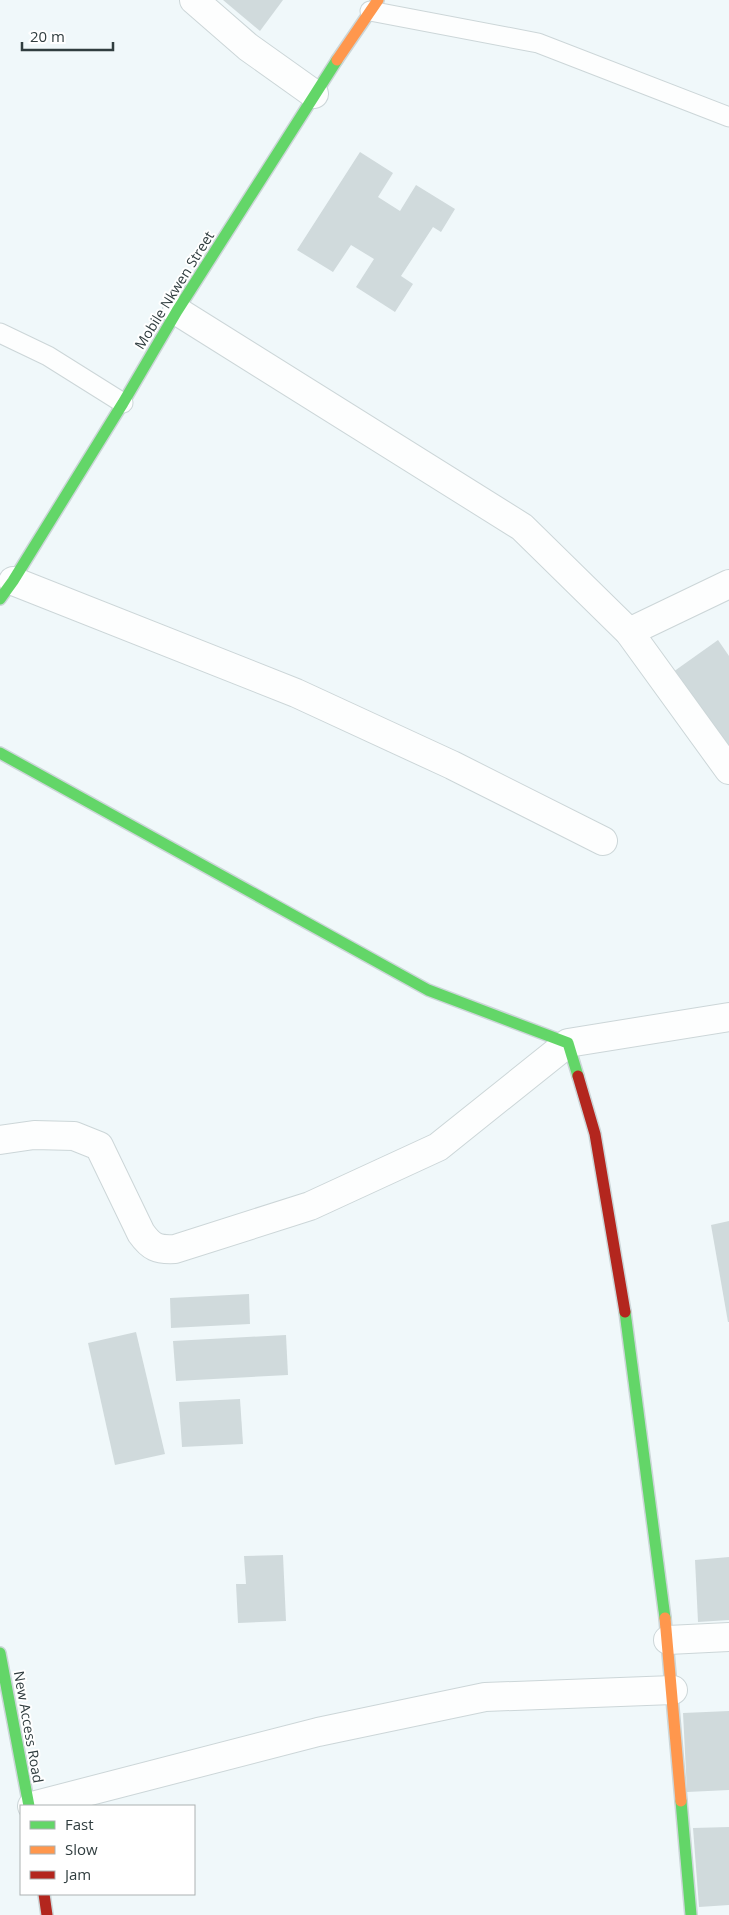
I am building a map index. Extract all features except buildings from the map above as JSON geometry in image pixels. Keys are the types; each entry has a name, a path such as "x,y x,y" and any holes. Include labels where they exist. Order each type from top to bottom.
{"main road":[{"name":"Mobile Nkwen Street","path":"6,590 123,403 177,311 314,94 374,6"},
{"path":"0,753 428,990 568,1043 595,1134 624,1303 668,1640 691,1915"},
{"name":"New Access Road","path":"2,1669 30,1805"},
{"path":"44,1895 48,1915"}],"street":[{"path":"194,0 248,47 314,94"},
{"path":"177,311 522,527 629,632 729,770"},
{"path":"629,632 729,584"},
{"path":"6,590 296,693 452,766 603,841"},
{"path":"0,1140 34,1135 74,1136 99,1146 141,1233 148,1243 160,1250 175,1249 310,1206 438,1147 568,1043 729,1017"},
{"path":"668,1640 729,1636"},
{"path":"34,1805 318,1732 485,1697 673,1690"}],"lane":[{"path":"374,6 538,43 729,117"},
{"path":"0,333 48,356 123,403"}],"traffic: fast":[{"path":"0,599 123,403 177,311 337,60"},
{"path":"0,753 428,990 568,1043 578,1076"},
{"path":"625,1312 665,1618"},
{"path":"0,1653 29,1805"},
{"path":"681,1801 691,1915"}],"traffic: slow":[{"path":"337,60 378,0"},
{"path":"665,1618 681,1801"}],"traffic: jam":[{"path":"578,1076 595,1134 625,1312"},
{"path":"44,1895 47,1915"}]}
